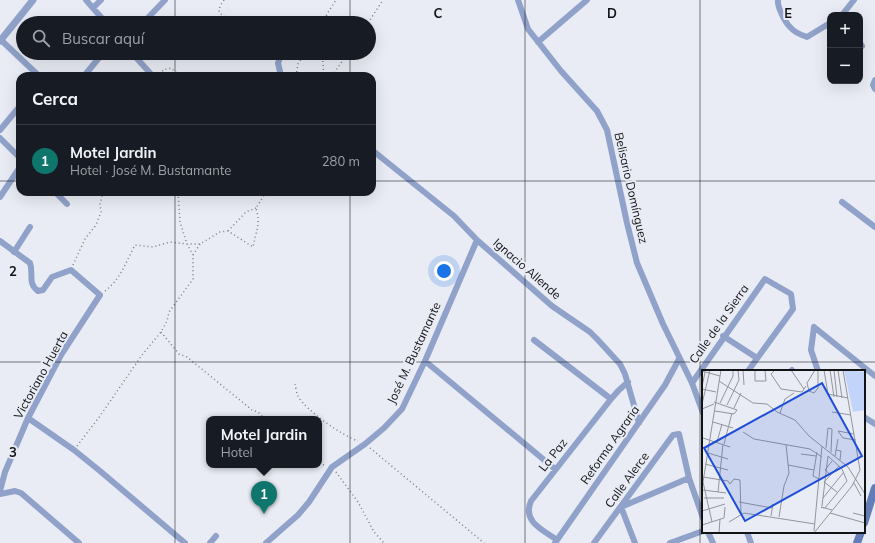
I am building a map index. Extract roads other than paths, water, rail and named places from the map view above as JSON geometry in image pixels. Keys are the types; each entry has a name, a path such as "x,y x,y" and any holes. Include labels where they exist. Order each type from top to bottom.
{"main road":[{"path":"865,520 875,488"},
{"path":"858,543 861,533"}],"street":[{"path":"19,16 32,0"},
{"path":"86,0 100,16"},
{"path":"93,8 101,0"},
{"path":"150,16 165,0"},
{"name":"Belisario Domínguez","path":"518,0 528,29 561,71 597,111 607,130 637,263 663,324 692,382 702,410"},
{"path":"538,42 587,0"},
{"path":"778,0 778,5 789,27 798,34 807,37 827,25"},
{"path":"844,12 854,0"},
{"path":"16,20 0,40 16,55"},
{"path":"22,60 35,72"},
{"path":"87,72 97,60"},
{"path":"138,60 148,72"},
{"path":"279,60 278,63 280,72"},
{"path":"0,130 16,111"},
{"path":"0,138 16,154"},
{"name":"Ignacio Allende","path":"376,153 454,216 477,240 552,306 593,336 620,364 628,382 639,423"},
{"path":"0,197 16,173"},
{"path":"59,196 67,204"},
{"path":"842,202 875,227"},
{"path":"0,241 14,252 30,227"},
{"name":"José M. Bustamante","path":"266,543 306,506 332,467 365,444 384,428 402,409 425,361 477,240"},
{"name":"Victoriano Huerta","path":"0,493 5,472 28,418 61,355 100,295 71,270 52,277 43,290 38,290 33,287 31,283 32,268 30,264 14,252"},
{"name":"Calle de la Sierra","path":"692,382 765,279 791,294 793,309 757,358"},
{"path":"818,370 812,350 814,327 875,376"},
{"path":"724,336 757,358 749,370"},
{"path":"534,340 611,399"},
{"name":"Reforma Agraria","path":"556,542 665,385 680,359"},
{"path":"425,361 555,470"},
{"name":"La Paz","path":"556,542 530,520 528,507 531,501 611,399 628,382"},
{"path":"28,418 74,450 185,543"},
{"path":"865,418 875,424"},
{"name":"Calle Alerce","path":"594,543 673,435 679,434 688,478"},
{"path":"635,543 621,507 688,478 702,515"},
{"path":"0,493 15,491 21,493 79,543"},
{"path":"670,543 702,531"},
{"path":"708,533 713,543"},
{"path":"747,533 751,543"},
{"path":"210,543 216,536"}],"place":[{"name":"Motel Jardin","path":"264,514"}]}
